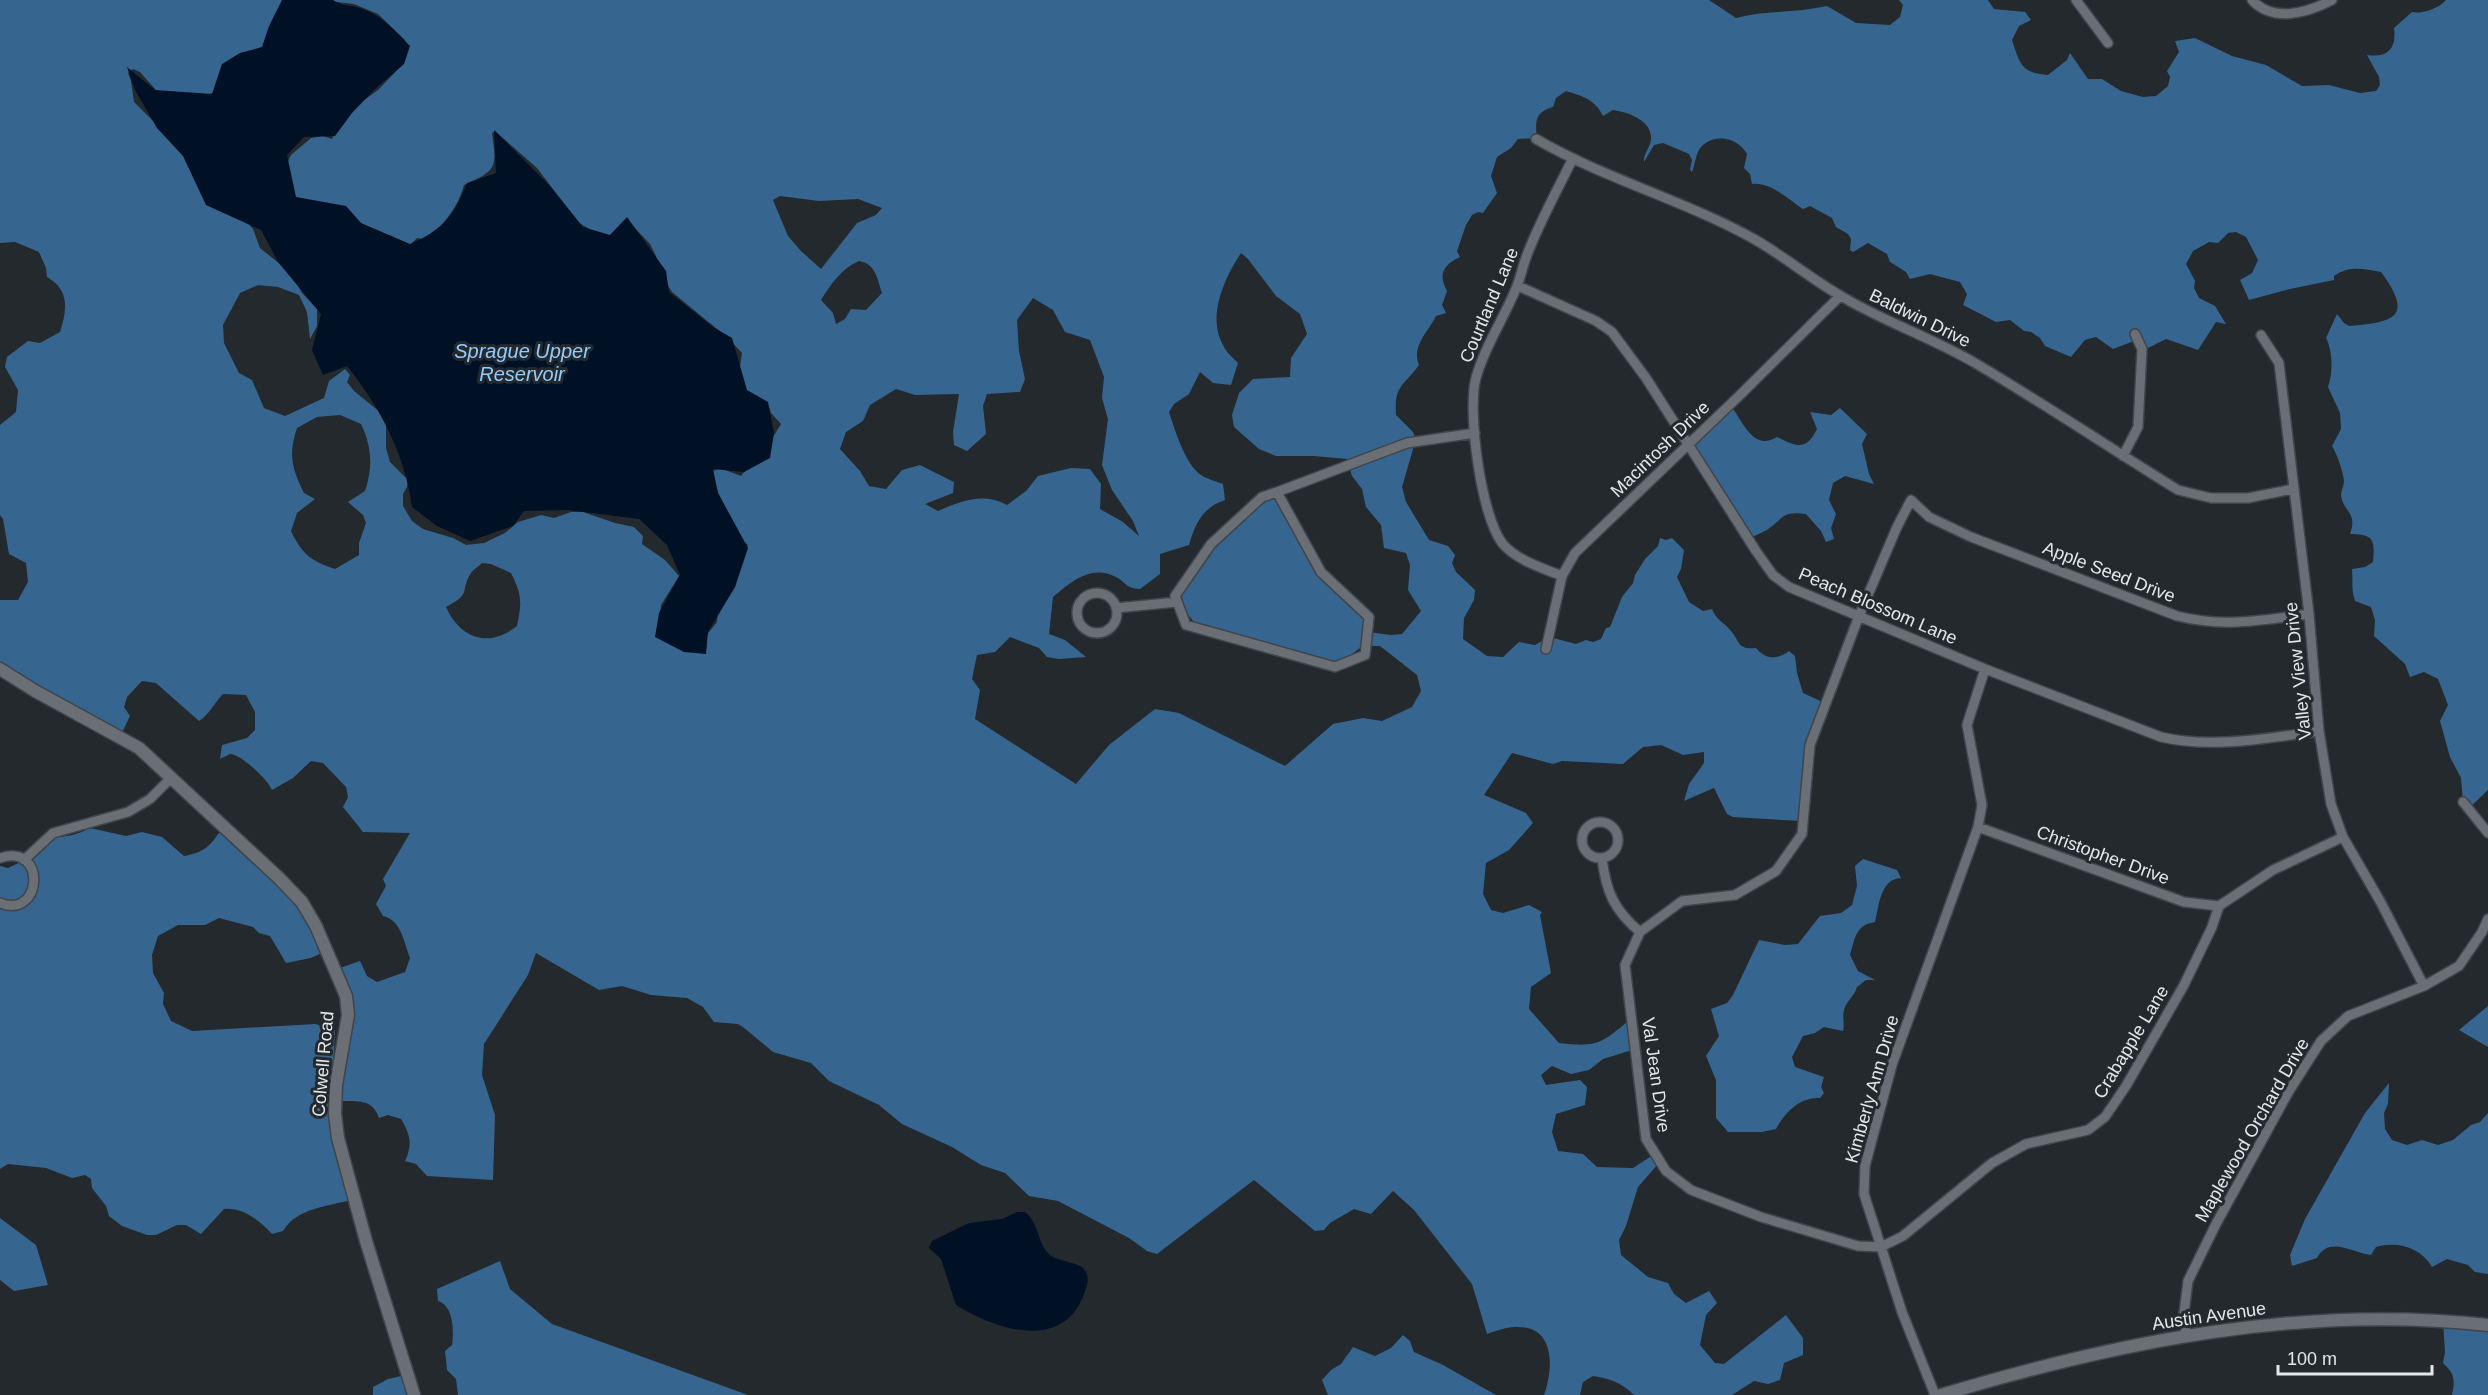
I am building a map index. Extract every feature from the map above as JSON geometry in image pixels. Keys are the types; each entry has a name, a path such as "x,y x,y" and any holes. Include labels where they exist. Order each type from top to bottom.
{"street":[{"path":"2076,0 2108,43"},
{"path":"2252,0 2260,8 2277,14 2300,13 2332,0"},
{"name":"Baldwin Drive","path":"1536,139 1572,160 1695,210 1753,239 1839,296 1880,318 1927,337 1975,363 2178,490 2211,498 2248,498 2293,489"},
{"name":"Courtland Lane","path":"1562,576 1523,559 1503,543 1491,518 1482,486 1475,433 1476,379 1490,341 1518,286 1527,254 1572,160"},
{"name":"Peach Blossom Lane","path":"1518,286 1596,321 1612,332 1646,378 1773,575 1789,587 1985,669 2162,737 2186,743 2268,738 2319,731"},
{"name":"Macintosh Drive","path":"1546,649 1562,576 1575,553 1839,296"},
{"path":"2123,456 2138,427 2142,349 2135,334"},
{"name":"Valley View Drive","path":"2261,335 2279,363 2309,614 2319,731 2331,804 2343,837 2380,901 2424,986"},
{"path":"1277,492 1321,572 1368,617 1365,655 1335,667 1186,625 1175,596 1211,544 1263,497 1407,443 1475,433"},
{"name":"Apple Seed Drive","path":"1859,616 1911,500 1929,517 1971,537 2177,616 2202,622 2226,624 2309,614"},
{"path":"1098,593 1110,597 1116,608 1115,621 1106,630 1100,632 1087,630 1078,620 1078,607 1081,601 1091,594 1098,593"},
{"path":"1116,608 1177,602"},
{"path":"1602,858 1605,876 1617,909 1640,932 1682,902 1735,895 1776,871 1802,834 1810,745 1859,616"},
{"name":"Colwell Road","path":"0,669 35,691 139,748 302,902 316,926 345,996 348,1018 336,1085 335,1114 338,1138 366,1241 414,1395"},
{"name":"Kimberly Ann Drive","path":"1935,1395 1902,1312 1864,1194 1865,1166 1892,1065 1978,827 1982,806 1967,725 1985,669"},
{"path":"24,860 53,833 128,812 150,799 172,777"},
{"path":"2463,802 2488,833"},
{"path":"1595,822 1612,826 1618,836 1617,848 1602,858 1591,856 1586,852 1582,840 1586,829 1595,822"},
{"name":"Christopher Drive","path":"1978,827 2184,902 2219,906"},
{"path":"2219,906 2273,870 2343,837"},
{"path":"0,858 9,855 24,860 34,874 33,890 21,903 13,905 0,903"},
{"name":"Crabapple Lane","path":"1881,1247 1903,1236 1992,1163 2026,1144 2088,1130 2105,1117 2126,1086 2184,985 2212,927 2219,906"},
{"name":"Maplewood Orchard Drive","path":"2186,1336 2184,1313 2188,1281 2289,1091 2321,1041 2348,1016 2424,986 2459,966 2488,919"},
{"name":"Val Jean Drive","path":"1640,932 1625,965 1646,1139 1666,1171 1691,1190 1761,1217 1858,1246 1881,1247"},
{"name":"Austin Avenue","path":"1941,1395 2074,1359 2186,1336 2290,1323 2347,1320 2488,1325"}],"shaded area":[{"path":"0,0 284,0 270,41 219,91 192,99 156,90 140,72 133,69 128,73 134,102 177,145 253,229 260,248 291,273 302,293 317,309 317,326 310,339 307,312 299,295 278,287 258,285 240,293 223,325 224,343 239,373 252,380 264,408 285,416 324,398 329,381 345,369 350,375 347,382 354,391 386,417 386,448 390,462 408,480 403,494 403,506 412,521 423,529 453,538 466,545 484,543 505,533 518,522 541,515 554,518 571,512 583,512 634,527 643,536 642,544 665,560 679,576 661,605 659,624 698,646 717,622 718,609 736,563 748,545 725,528 726,512 712,472 720,468 741,476 781,424 771,413 769,407 756,401 737,386 742,353 728,338 672,292 663,278 650,244 629,222 608,236 598,234 579,223 537,168 495,131 492,133 494,161 489,171 464,185 454,208 428,240 417,238 405,250 392,236 371,231 339,205 309,208 291,195 285,168 291,155 311,138 323,136 332,139 338,126 352,109 378,90 404,63 408,51 405,40 378,14 354,4 321,0 1709,0 1736,18 1827,6 1856,23 1890,25 1900,17 1903,5 1899,0 1988,0 1994,9 2025,12 2031,20 2019,26 2012,40 2020,61 2027,69 2048,75 2067,60 2070,53 2088,79 2102,79 2121,91 2143,97 2156,96 2168,86 2170,77 2167,71 2179,52 2175,41 2195,38 2232,56 2266,65 2302,86 2329,85 2360,93 2376,91 2380,85 2379,77 2367,55 2380,55 2389,50 2394,42 2394,28 2412,12 2430,10 2446,0 2488,0 2488,790 2468,809 2463,802 2461,778 2450,757 2440,721 2448,705 2438,679 2424,672 2410,677 2405,664 2374,636 2375,620 2371,607 2355,601 2354,597 2352,569 2365,567 2373,562 2374,548 2368,537 2350,534 2351,516 2342,501 2343,477 2340,463 2332,446 2341,429 2340,413 2328,387 2332,362 2326,338 2337,314 2349,326 2377,322 2394,315 2397,299 2381,272 2362,269 2346,270 2334,276 2334,280 2249,300 2240,280 2252,273 2258,260 2246,237 2236,232 2228,233 2218,243 2209,242 2193,251 2186,264 2195,281 2194,288 2199,298 2215,306 2226,324 2216,322 2198,350 2166,339 2142,351 2134,341 2113,349 2096,337 2085,340 2071,357 2045,346 2040,338 2031,332 2024,331 2010,320 1996,322 1963,305 1967,294 1960,282 1930,274 1910,279 1906,272 1890,262 1887,254 1868,243 1853,252 1850,250 1851,239 1848,234 1836,227 1832,218 1810,206 1803,209 1773,188 1752,184 1750,174 1744,168 1747,154 1738,144 1726,139 1708,142 1700,148 1692,172 1690,170 1692,160 1689,154 1663,143 1654,145 1644,162 1651,133 1644,122 1632,115 1613,110 1603,116 1592,102 1566,91 1556,98 1553,107 1547,109 1538,118 1537,138 1518,139 1511,148 1497,157 1491,176 1497,193 1483,213 1478,212 1472,215 1457,251 1460,257 1450,263 1444,271 1443,280 1447,291 1442,305 1446,313 1436,316 1422,339 1417,351 1419,365 1401,387 1396,398 1396,415 1413,432 1416,439 1402,487 1406,502 1429,540 1448,546 1455,555 1452,563 1456,572 1475,590 1474,600 1464,618 1463,639 1487,656 1503,657 1519,642 1535,645 1549,637 1576,644 1586,640 1593,642 1601,639 1606,628 1610,627 1622,597 1633,583 1645,559 1658,546 1660,538 1666,540 1672,538 1684,550 1681,569 1677,577 1689,602 1703,611 1712,609 1745,648 1756,648 1768,657 1780,656 1789,651 1795,656 1803,693 1827,704 1809,759 1801,821 1733,817 1727,814 1714,788 1684,801 1689,784 1704,763 1704,752 1683,755 1661,745 1643,747 1623,764 1562,761 1553,764 1512,753 1484,795 1526,813 1533,823 1509,850 1486,863 1483,894 1491,910 1503,913 1529,905 1542,912 1540,915 1551,973 1531,987 1529,1009 1559,1043 1581,1045 1597,1043 1628,1021 1632,1050 1603,1059 1589,1070 1571,1074 1552,1066 1541,1075 1546,1085 1580,1080 1587,1087 1585,1105 1556,1114 1552,1132 1558,1151 1583,1154 1597,1167 1633,1168 1653,1155 1658,1164 1638,1187 1626,1226 1619,1240 1621,1255 1648,1277 1668,1283 1674,1294 1686,1303 1709,1291 1717,1303 1706,1315 1700,1345 1715,1363 1724,1364 1786,1315 1803,1338 1803,1355 1784,1363 1780,1380 1768,1384 1754,1381 1732,1395 1634,1395 1615,1382 1593,1376 1583,1382 1580,1395 1544,1395 1550,1361 1544,1340 1538,1333 1528,1328 1512,1327 1487,1334 1472,1284 1414,1210 1393,1191 1371,1214 1354,1209 1330,1223 1324,1230 1315,1231 1254,1180 1157,1254 1147,1251 1129,1238 1058,1201 1029,1196 1005,1173 981,1165 952,1147 902,1124 879,1105 829,1081 811,1063 773,1052 738,1024 714,1022 703,1007 687,998 651,995 622,986 599,990 536,953 528,975 484,1044 482,1075 495,1115 493,1180 427,1176 416,1164 405,1161 409,1139 401,1119 388,1115 379,1118 372,1107 364,1102 340,1101 340,1075 352,1012 340,968 360,961 367,976 377,982 405,972 410,958 401,932 394,922 383,916 376,904 386,886 383,879 410,833 363,832 343,807 348,797 346,787 323,763 311,761 293,778 272,790 260,774 241,758 230,754 220,759 222,745 247,738 255,730 255,712 246,695 223,694 199,721 156,683 142,681 127,697 124,707 130,716 120,737 0,668 0,600 18,600 28,582 26,563 9,554 3,519 0,515 0,425 16,412 18,390 5,367 7,357 28,341 40,343 60,332 65,301 60,288 47,277 39,252 15,242 0,243","holes":["780,196 819,201 858,199 882,208 876,215 857,223 821,269 788,236 773,200","1241,253 1276,296 1300,314 1307,334 1291,358 1290,377 1253,379 1239,393 1232,415 1234,427 1259,449 1276,456 1347,459 1352,476 1362,489 1366,507 1381,525 1384,548 1406,553 1410,565 1408,590 1421,611 1402,634 1368,632 1364,609 1321,572 1282,494 1251,509 1203,552 1182,583 1180,605 1198,627 1321,661 1343,662 1362,646 1380,646 1417,675 1421,691 1412,707 1382,721 1363,718 1333,724 1285,766 1179,713 1155,709 1109,745 1076,784 975,719 980,690 972,679 977,655 995,652 1010,637 1039,648 1047,657 1059,659 1086,657 1065,640 1049,634 1053,597 1082,576 1098,573 1116,577 1129,586 1140,589 1160,574 1160,554 1189,545 1201,517 1211,507 1225,500 1223,484 1201,475 1190,463 1181,446 1169,412 1174,404 1189,394 1200,372 1213,383 1231,385 1238,363 1224,348 1218,334 1217,322 1217,310 1229,274","859,261 869,265 875,272 882,293 866,310 851,309 845,319 836,324 833,313 821,300 833,282 847,268","1033,298 1053,310 1065,332 1090,340 1104,377 1102,398 1108,419 1102,465 1112,490 1133,521 1139,536 1123,522 1100,509 1101,484 1090,469 1071,468 1038,476 1026,491 1007,505 990,499 972,499 938,511 925,504 953,493 954,482 920,465 902,470 886,489 869,486 860,471 840,449 846,432 863,421 870,405 896,389 915,395 959,394 953,432 954,445 967,451 986,434 983,406 987,394 1020,392 1025,379 1019,351 1017,320","340,415 361,424 369,449 370,465 365,491 348,502 363,515 366,523 359,543 359,555 335,569 308,556 299,546 291,531 297,513 315,499 304,493 297,476 292,454 294,438 297,428 317,417","482,563 491,564 511,573 519,593 517,626 496,637 476,637 467,633 452,618 446,607 463,595 471,573"]},
{"path":"1730,405 1749,432 1761,440 1768,441 1777,437 1796,445 1805,444 1817,429 1810,412 1831,415 1840,408 1867,434 1862,444 1869,474 1874,484 1845,476 1833,483 1829,500 1836,514 1831,528 1834,539 1826,542 1821,531 1806,514 1792,513 1784,516 1767,530 1748,539 1690,440"},
{"path":"224,826 287,886 326,951 311,958 286,963 270,936 259,933 253,927 219,918 205,925 178,925 158,936 152,955 153,973 164,993 163,1004 171,1021 192,1031 315,1024 335,1029 333,1070 352,1200 314,1209 296,1217 283,1231 272,1234 257,1220 244,1213 224,1209 201,1234 186,1225 177,1225 156,1235 147,1235 122,1226 109,1216 106,1206 92,1188 91,1179 85,1175 72,1178 46,1168 8,1164 0,1169 0,866 8,868 29,858 42,835 67,836 90,828 126,836 142,832 162,837 184,856 208,846"},
{"path":"1863,859 1897,870 1901,878 1889,883 1885,888 1879,901 1875,922 1863,926 1855,938 1850,955 1858,971 1875,980 1866,980 1857,987 1844,1010 1843,1031 1824,1027 1815,1033 1803,1036 1792,1057 1795,1067 1824,1077 1821,1087 1824,1093 1820,1098 1806,1100 1794,1107 1776,1129 1762,1132 1728,1132 1716,1118 1716,1080 1706,1056 1719,1036 1711,1009 1727,1003 1733,995 1759,940 1785,945 1798,944 1820,916 1841,913 1852,905 1857,886 1855,866"},
{"path":"2488,1006 2488,1047 2459,1030"},
{"path":"2389,1083 2388,1104 2384,1113 2385,1129 2392,1140 2407,1145 2422,1140 2438,1145 2453,1140 2471,1125 2480,1122 2488,1113 2488,1274 2475,1272 2468,1265 2447,1259 2432,1267 2415,1250 2400,1245 2376,1247 2371,1255 2335,1246 2322,1251 2317,1258 2292,1266 2290,1255 2305,1219 2365,1113"},
{"path":"0,1218 36,1245 48,1285 14,1291 0,1280"},
{"path":"500,1261 510,1289 552,1324 748,1395 458,1395 456,1379 447,1370 445,1351 452,1345 452,1320 447,1308 438,1301 437,1289"},
{"path":"2443,1322 2488,1324 2488,1395 2452,1395 2453,1378 2443,1363 2445,1352"},
{"path":"1403,1335 1410,1341 1414,1352 1443,1365 1496,1395 1328,1395 1322,1380 1331,1370 1341,1364 1353,1347 1375,1356 1391,1348"},
{"path":"406,1375 413,1395 373,1395 373,1387 388,1379"}],"water":[{"name":"Sprague Upper Reservoir","path":"282,0 333,0 360,8 381,19 410,46 404,64 352,113 335,136 304,137 287,155 296,197 346,206 361,223 410,244 431,233 446,220 467,183 496,173 494,130 549,185 583,227 610,235 627,217 666,271 669,292 713,327 732,338 747,390 768,402 774,433 770,458 744,472 713,469 718,493 748,548 735,587 708,632 706,654 684,652 655,637 659,613 680,575 667,545 639,519 568,510 524,511 513,526 470,541 437,526 412,507 404,468 389,432 370,398 347,366 323,375 312,350 321,314 278,262 261,230 206,205 183,156 157,128 135,90 127,67 155,90 212,94 222,64 240,53 262,47"},
{"path":"1017,1212 1025,1212 1030,1216 1050,1255 1080,1266 1087,1274 1088,1281 1085,1291 1074,1312 1061,1324 1045,1330 1027,1331 1009,1328 990,1322 956,1305 941,1259 929,1248 932,1241 969,1223 1002,1219"}]}
